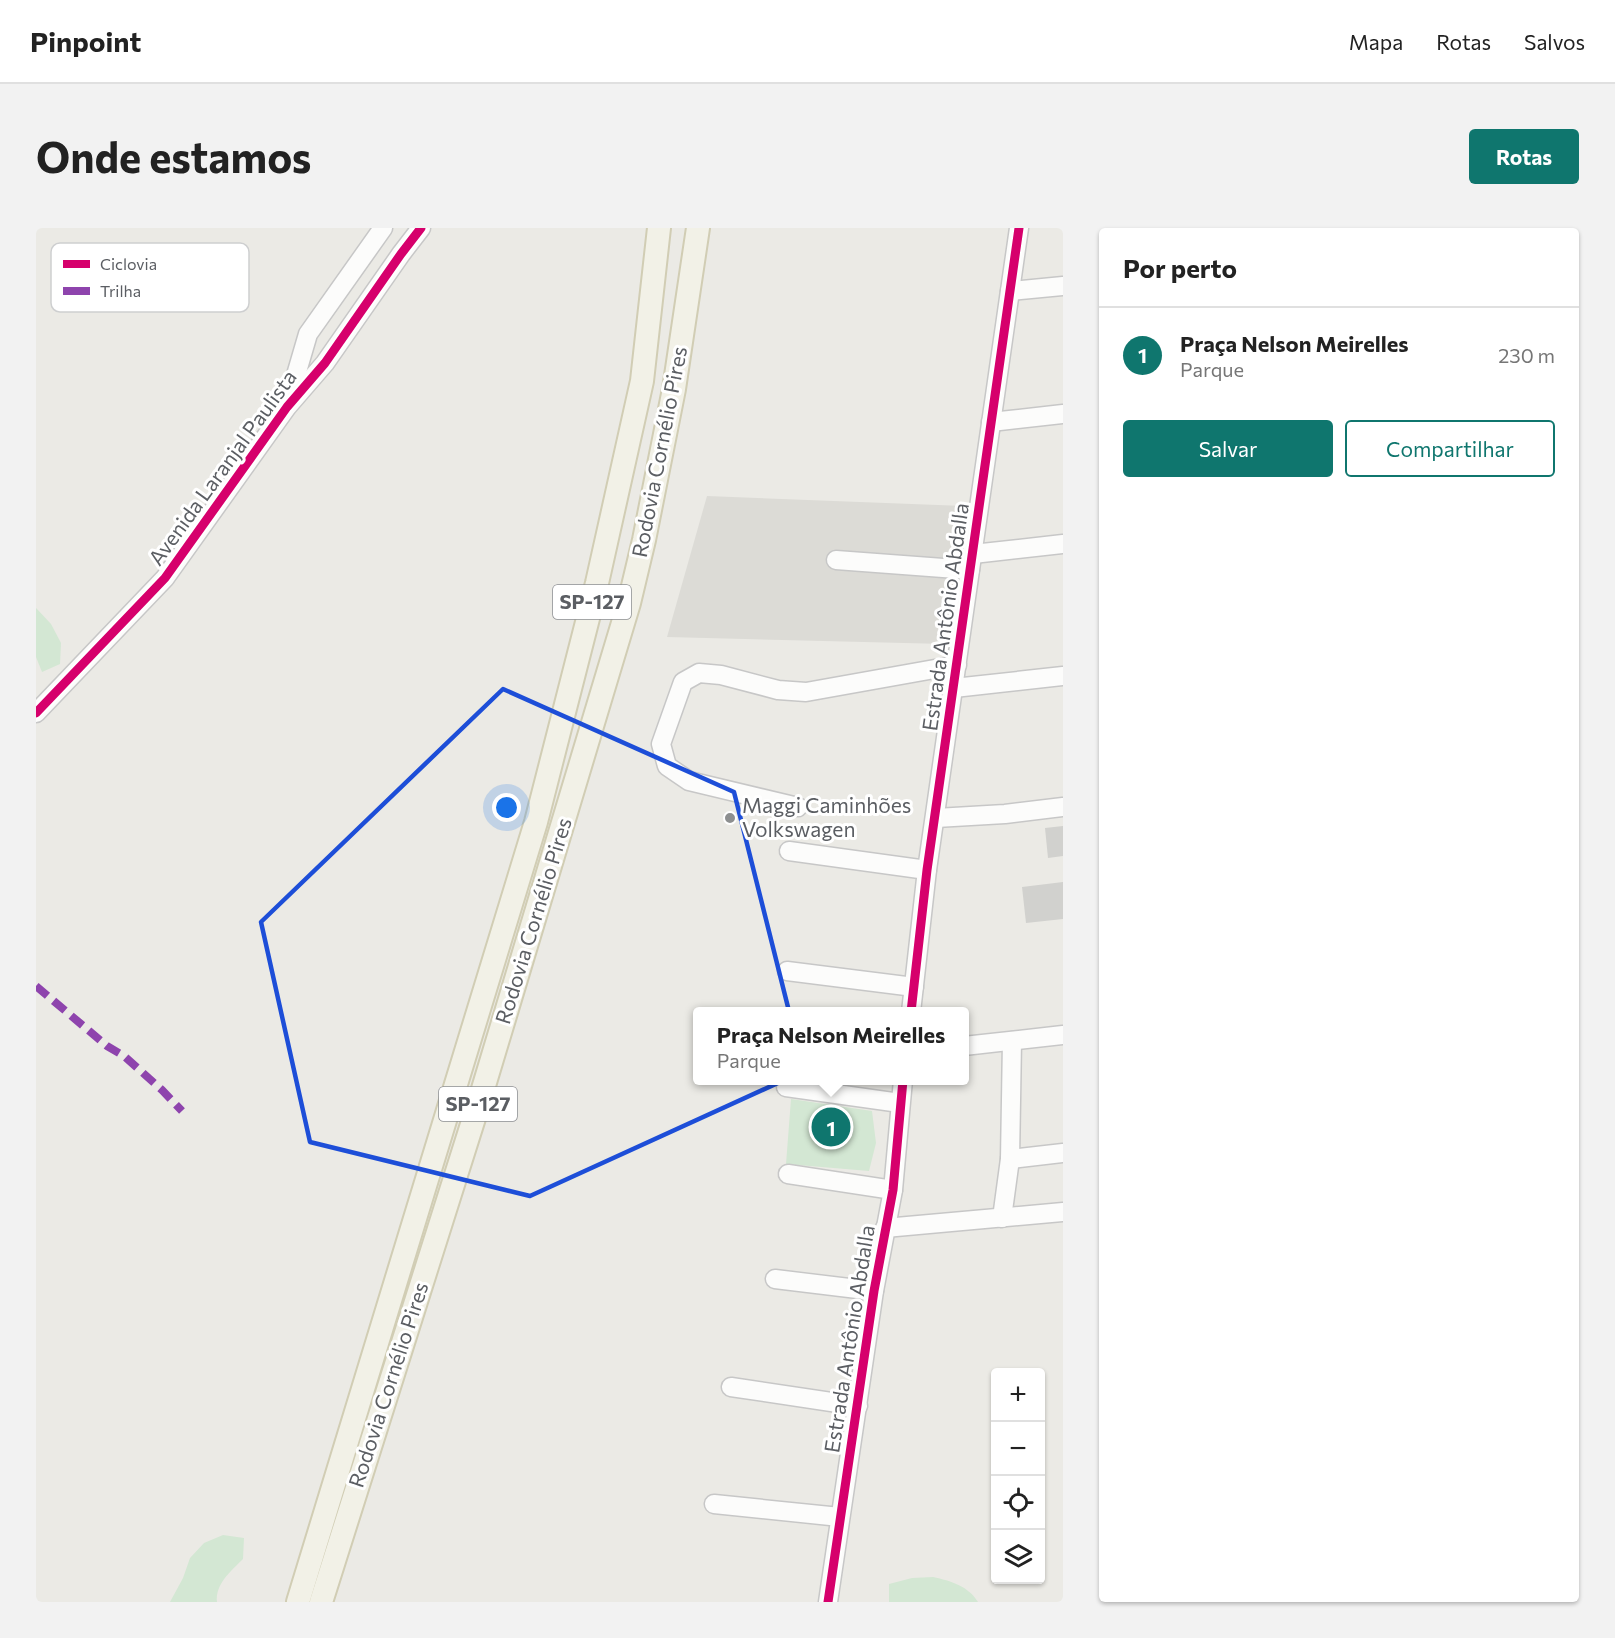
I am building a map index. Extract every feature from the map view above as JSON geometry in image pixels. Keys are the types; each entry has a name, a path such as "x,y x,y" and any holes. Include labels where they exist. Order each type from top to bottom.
{"main road":[{"name":"Rodovia Cornélio Pires","path":"298,1602 536,822 607,542 642,381 659,228"},
{"name":"Rodovia Cornélio Pires","path":"321,1602 480,1099 629,603 674,389 698,228"}],"street":[{"name":"Avenida Laranjal Paulista","path":"287,406 308,334 383,228"},
{"name":"Avenida Laranjal Paulista","path":"37,710 165,578 287,406 325,363 421,228"},
{"name":"Estrada Antônio Abdalla","path":"912,1007 927,870 1018,228"},
{"path":"351,274 353,283 360,286 369,285 385,276"},
{"path":"1010,291 1063,286"},
{"path":"308,334 313,350 325,363"},
{"path":"991,422 1063,414"},
{"path":"836,560 971,562 1063,544"},
{"path":"798,807 689,781 667,766 661,744 683,681 699,674 721,675 777,690 806,692 957,665"},
{"path":"954,688 1063,676"},
{"path":"936,818 1063,807"},
{"path":"789,852 927,870"},
{"path":"787,970 914,987"},
{"path":"969,1045 1063,1035"},
{"path":"1002,1218 1010,1159 1012,1041"},
{"name":"Estrada Antônio Abdalla","path":"828,1602 874,1291 893,1190 902,1085"},
{"path":"786,1088 900,1104"},
{"path":"1010,1159 1063,1153"},
{"path":"788,1174 893,1190"},
{"path":"885,1228 1063,1212"},
{"path":"775,1279 874,1291"},
{"path":"731,1387 858,1406"},
{"path":"714,1504 840,1517"}],"highlighted area":[{"path":"503,689 734,792 804,1071 530,1196 310,1142 261,922"}],"shaded area":[{"path":"707,496 964,506 945,644 667,637"}],"green space":[{"path":"36,608 51,624 61,643 60,664 42,672 36,657"},
{"path":"791,1099 872,1111 876,1143 869,1171 786,1164"},
{"path":"223,1535 244,1538 243,1559 221,1584 217,1602 170,1602 183,1578 190,1558 204,1543"},
{"path":"933,1577 953,1582 964,1588 978,1602 889,1602 889,1584 912,1578"}],"building":[{"path":"1063,826 1063,856 1048,858 1045,828"},
{"path":"1063,882 1063,919 1026,923 1022,887"}],"marked path":[{"path":"36,986 107,1046 124,1056 182,1111"}],"cycle path":[{"path":"36,713 165,578 287,407 325,363 421,228"},
{"path":"912,1007 927,870 1019,228"},
{"path":"828,1602 874,1291 893,1190 903,1085"}],"place":[{"name":"Maggi Caminhões Volkswagen","path":"730,818"},
{"name":"Praça Nelson Meirelles","path":"831,1127"}]}
